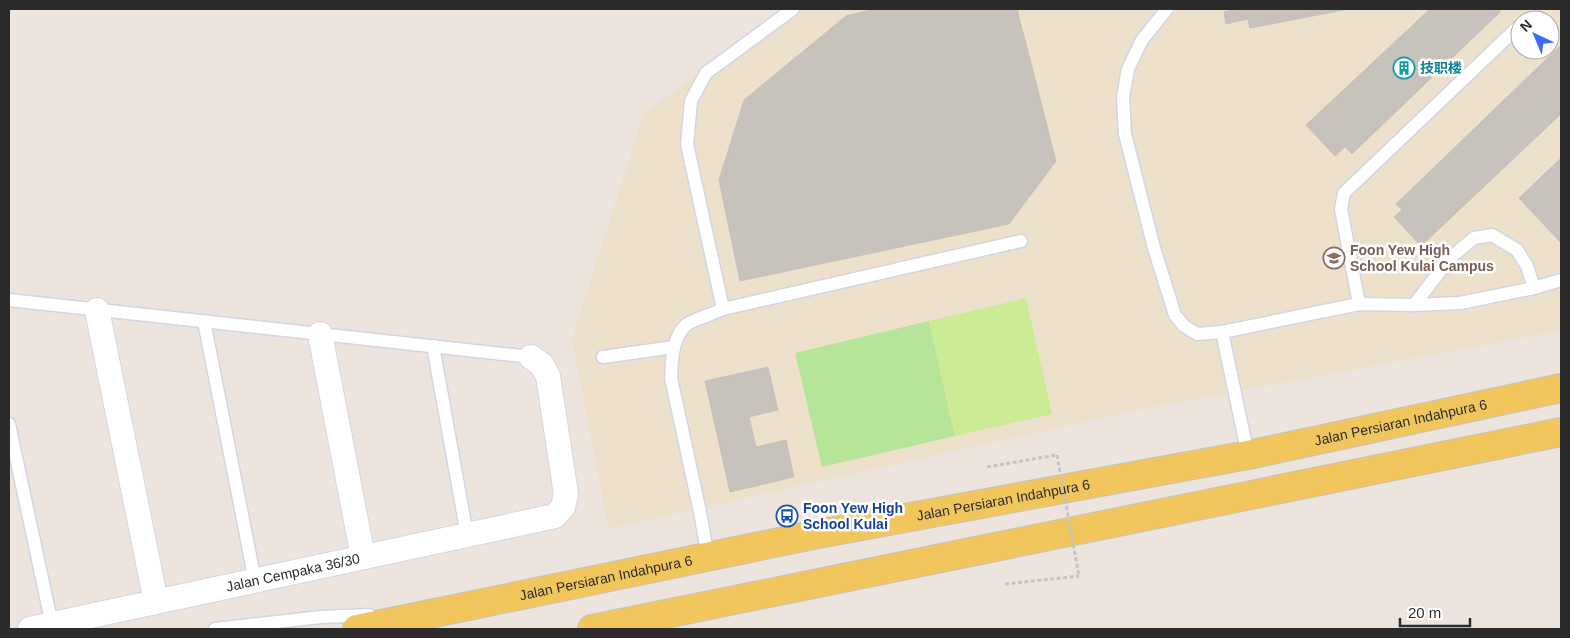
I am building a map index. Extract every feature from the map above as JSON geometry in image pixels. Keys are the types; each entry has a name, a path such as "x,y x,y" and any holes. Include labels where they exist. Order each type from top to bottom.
{"main road":[{"name":"Jalan Persiaran Indahpura 6","path":"356,629 818,534 1248,455 1561,388"},
{"path":"592,629 1561,432"}],"street":[{"path":"97,310 156,602"},
{"path":"320,334 363,557"},
{"name":"Jalan Cempaka 36/30","path":"41,627 555,516 563,507 566,494 548,376 542,365 531,357"}],"lane":[{"path":"723,309 687,144 691,101 706,73 793,9"},
{"path":"1167,9 1142,40 1128,69 1123,97 1125,134 1154,248 1176,315 1184,326 1197,334 1222,332 1359,304 1414,305 1460,303 1534,288 1561,280"},
{"path":"1359,304 1340,209 1344,193 1510,35"},
{"path":"1414,305 1450,258 1474,238 1492,235 1517,250 1527,266 1534,288"},
{"path":"708,557 671,378 674,347 677,338 687,324 723,309 1021,241"},
{"path":"9,300 531,357"},
{"path":"204,321 255,581"},
{"path":"1222,332 1248,455"},
{"path":"433,346 467,535"},
{"path":"603,357 674,347"},
{"path":"9,424 41,627"},
{"path":"215,629 322,618 441,612"}],"path":[{"path":"987,468 1057,456 1079,576 1005,584"}],"shaded area":[{"path":"784,9 1561,9 1561,331 1139,410 608,529 572,338 644,113"}],"green space":[{"path":"1026,298 1052,414 955,436 929,321"},
{"path":"929,321 955,436 822,467 795,353"}],"building":[{"path":"874,9 1017,9 1056,161 1009,224 740,281 719,180 744,100 846,16"},
{"path":"1235,9 1349,9 1250,28 1248,19 1226,24 1224,12"},
{"name":"技职楼","path":"1430,9 1500,9 1500,12 1352,154 1345,147 1335,156 1306,125"},
{"path":"1560,46 1561,114 1421,246 1394,217 1402,210 1396,204 1545,60 1560,60"},
{"path":"1561,158 1561,243 1519,198"},
{"path":"768,367 778,410 749,417 756,447 786,440 794,477 730,492 705,381"}],"place":[{"name":"技职楼","path":"1404,68"},
{"name":"Foon Yew High School Kulai Campus","path":"1334,258"},
{"name":"Foon Yew High School Kulai","path":"787,516"}]}
